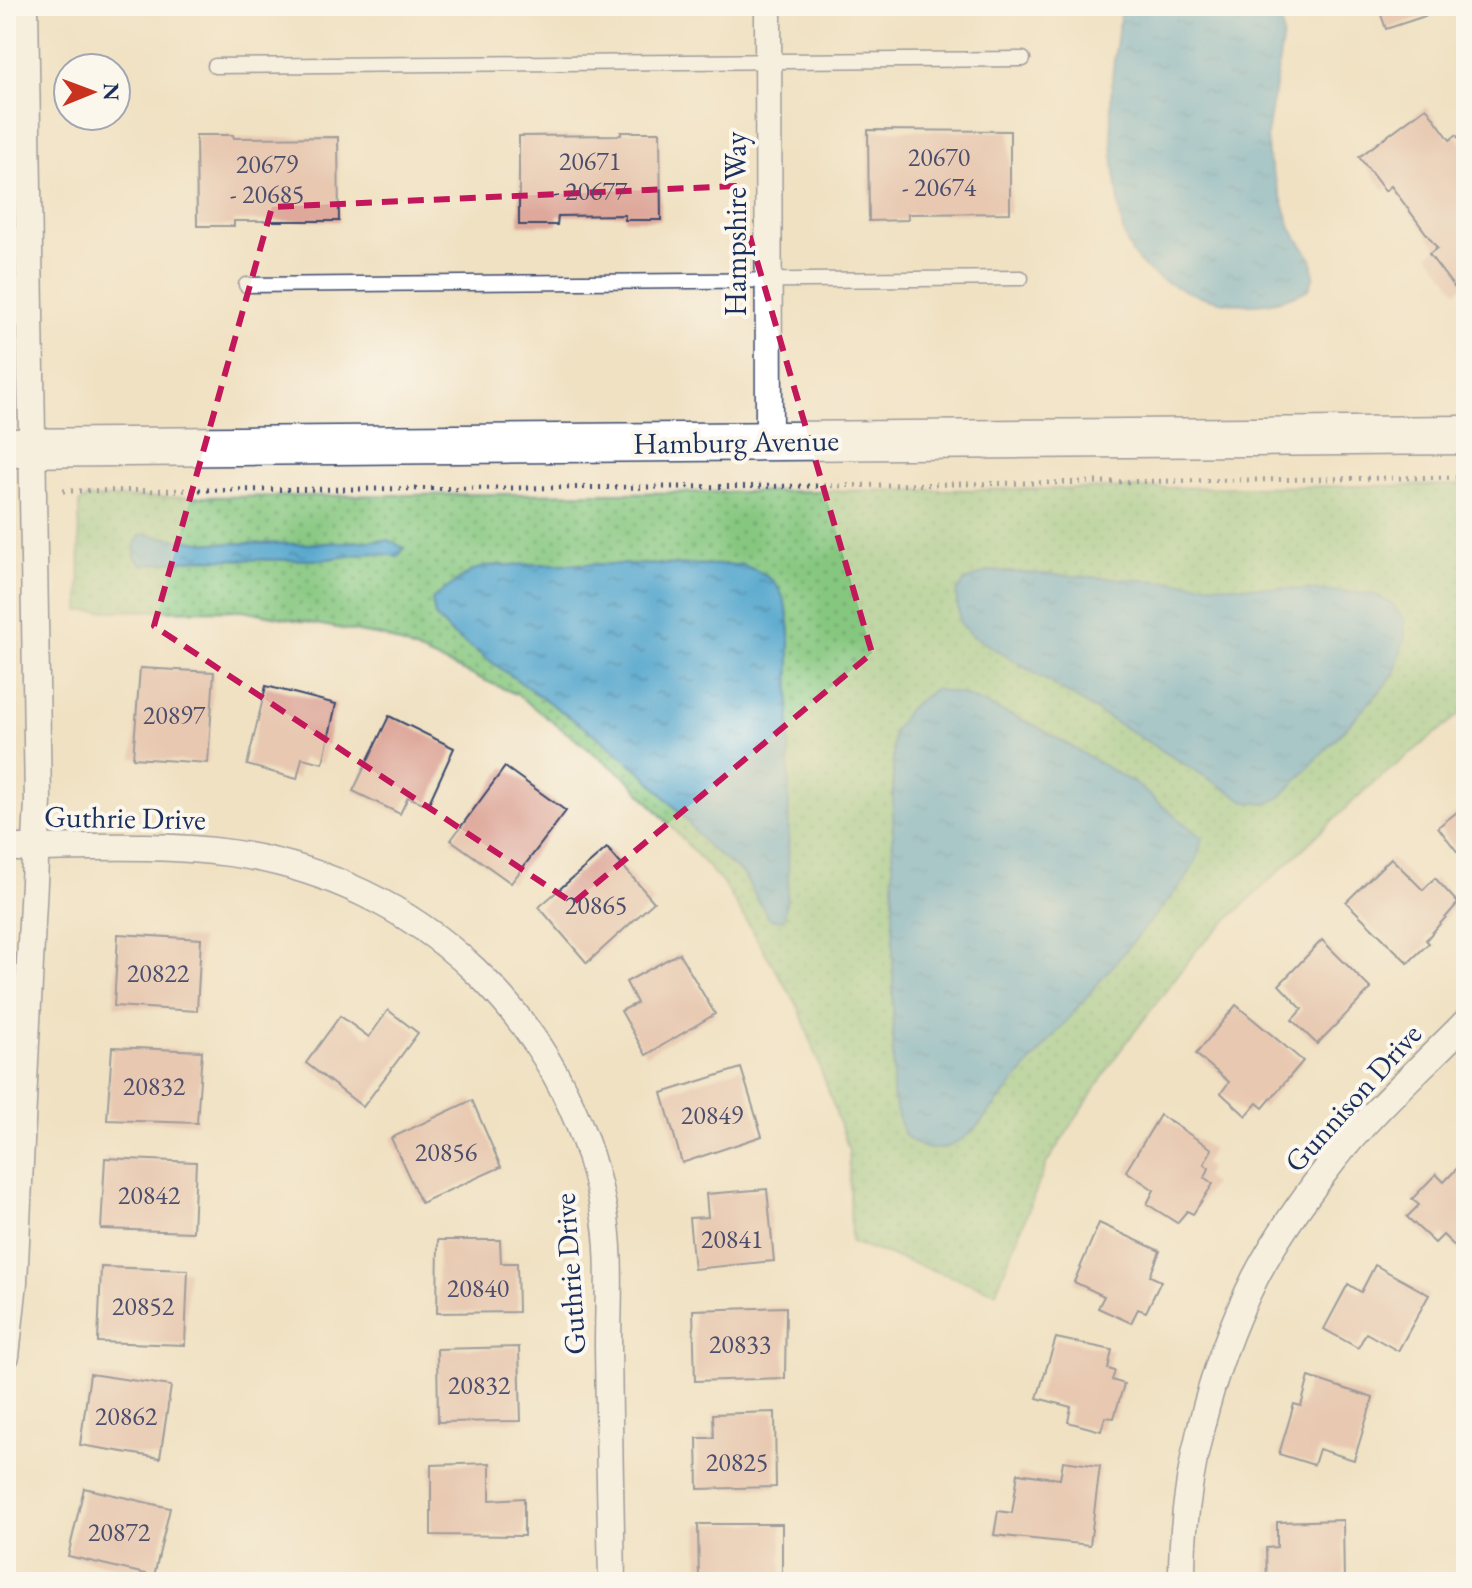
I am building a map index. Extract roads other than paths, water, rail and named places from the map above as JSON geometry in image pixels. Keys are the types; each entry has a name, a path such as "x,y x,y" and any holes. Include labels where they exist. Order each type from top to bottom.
{"street":[{"path":"6,1356 14,1282 38,802 33,492 19,448 25,6"},
{"name":"Hampshire Way","path":"768,6 769,442"},
{"name":"Hamburg Avenue","path":"19,448 1466,435"},
{"name":"Guthrie Drive","path":"6,848 185,849 231,853 309,872 374,899 422,927 454,949 513,1010 547,1059 577,1115 604,1210 608,1281 612,1582"},
{"name":"Gunnison Drive","path":"1182,1582 1186,1500 1202,1424 1217,1376 1255,1280 1277,1241 1333,1161 1373,1113 1466,1022"}],"lane":[{"path":"215,66 1023,59"},
{"path":"246,285 1021,278"}],"water":[{"path":"1121,6 1280,6 1283,36 1267,136 1268,157 1292,230 1312,259 1314,276 1309,289 1283,299 1257,304 1217,301 1164,281 1146,269 1132,253 1122,224 1112,137 1112,79"},
{"path":"141,534 208,543 307,544 389,540 404,548 398,556 372,553 320,560 198,559 142,565 135,557 135,544"},
{"path":"742,565 766,576 780,590 787,609 790,634 788,885 784,919 768,917 743,874 706,845 644,774 598,737 452,634 435,616 432,599 472,571 485,566"},
{"path":"989,571 1373,594 1392,604 1404,620 1405,636 1395,672 1281,797 1267,804 1247,802 973,636 960,624 956,593 965,581"},
{"path":"934,689 961,694 1034,725 1137,785 1202,838 1198,856 1186,879 975,1129 955,1144 941,1149 918,1145 905,1135 893,1095 893,733 908,709"}]}
